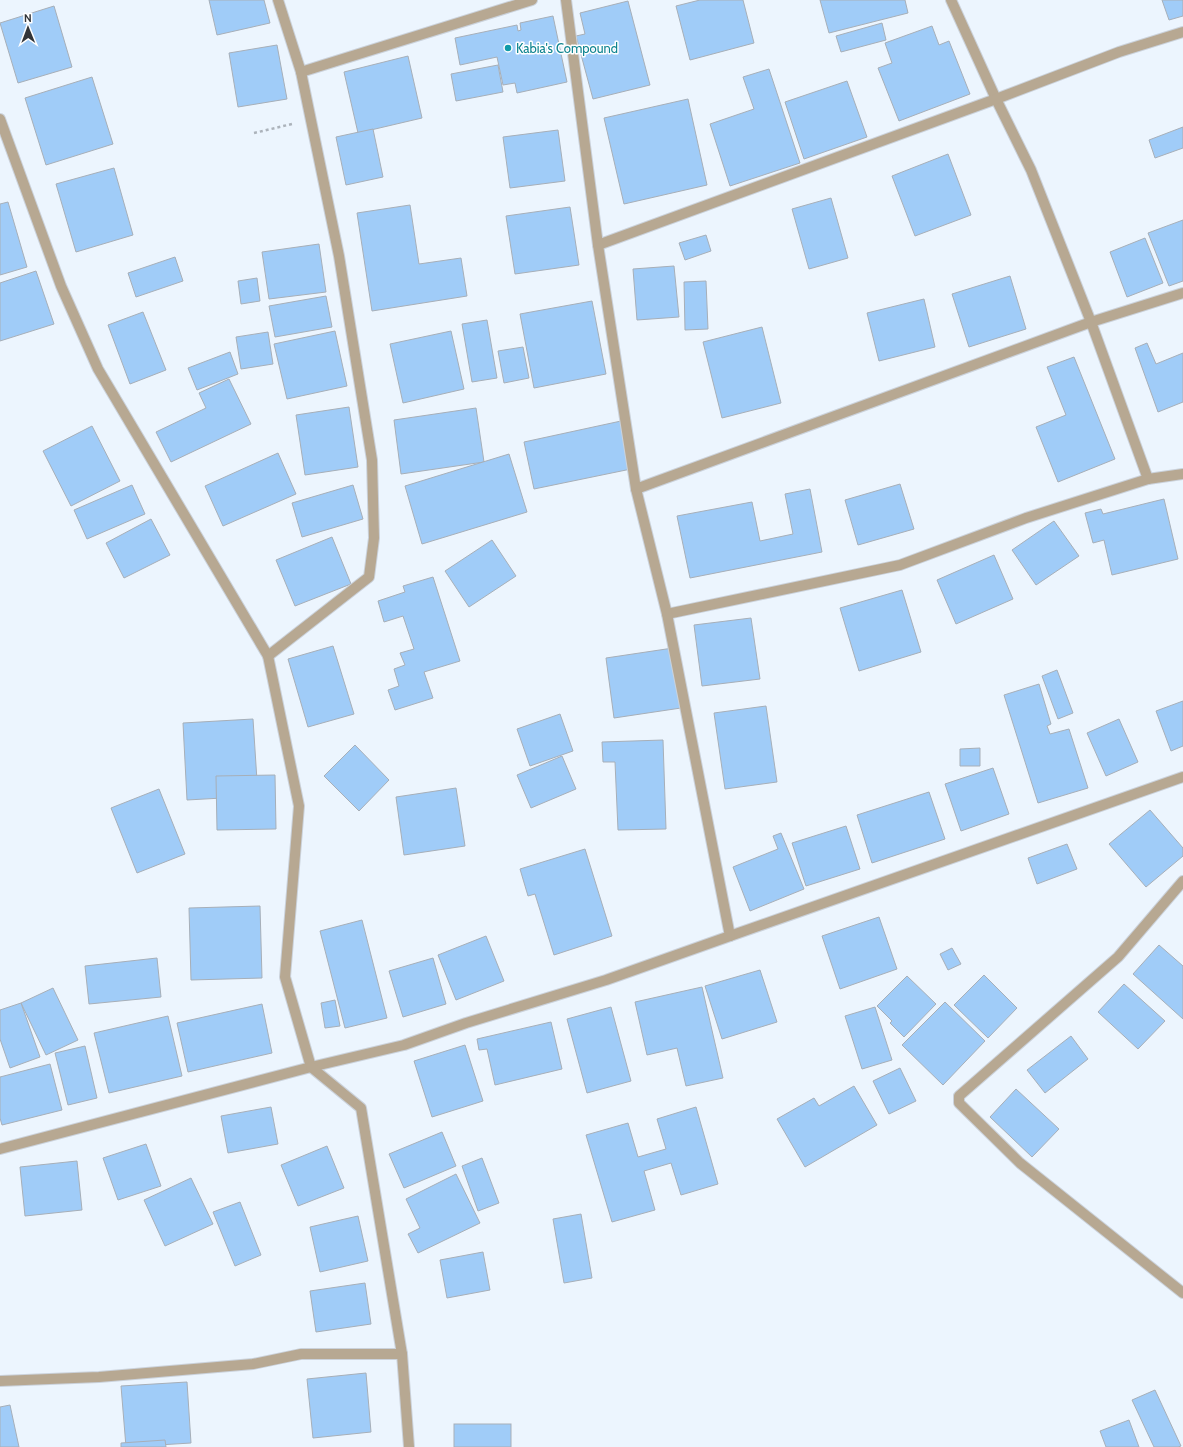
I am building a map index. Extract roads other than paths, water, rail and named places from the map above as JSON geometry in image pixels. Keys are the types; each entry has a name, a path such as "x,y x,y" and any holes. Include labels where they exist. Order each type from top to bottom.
{"street":[{"path":"268,656 369,577 374,538 372,460 339,256 301,72 278,0"},
{"path":"301,72 532,0"},
{"path":"566,0 598,245 636,489 667,614 730,936"},
{"path":"951,0 996,100 1031,170 1091,322 1148,479"},
{"path":"598,245 996,100 1119,52 1183,32"},
{"path":"0,118 61,286 98,369 268,656 299,806 285,977 311,1067 361,1108 402,1354 409,1447"},
{"path":"636,489 1091,322 1183,293"},
{"path":"667,614 900,565 1026,518 1148,479 1183,474"},
{"path":"0,1149 311,1067 404,1046 466,1023 606,980 1183,777"},
{"path":"1183,881 1118,957 959,1096 959,1103 1020,1163 1183,1293"},
{"path":"0,1381 98,1376 253,1364 301,1354 402,1354"}],"place":[{"name":"Kabia's Compound","path":"508,48"}]}
